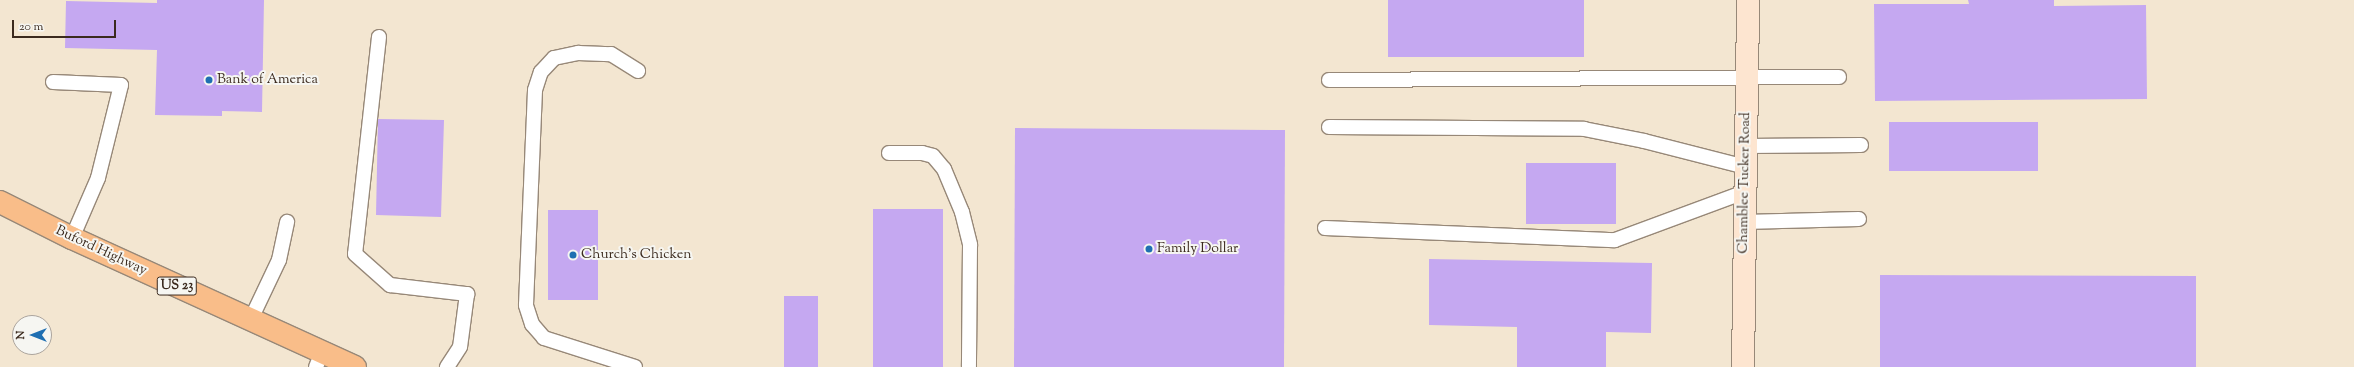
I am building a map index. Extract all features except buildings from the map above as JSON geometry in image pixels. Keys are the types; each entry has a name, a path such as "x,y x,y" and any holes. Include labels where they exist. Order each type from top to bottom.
{"main road":[{"name":"Chamblee Tucker Road","path":"1743,367 1748,0"},
{"name":"Buford Highway","path":"0,202 72,238 251,320 319,359 355,367"}],"lane":[{"path":"379,37 355,254 390,285 467,294 460,347 447,367"},
{"path":"630,365 544,338 532,324 526,306 535,90 541,72 554,58 578,54 611,54 638,71"},
{"path":"1329,80 1839,77"},
{"path":"53,82 121,85 98,178 72,238"},
{"path":"1329,127 1584,129 1644,141 1746,157 1861,144"},
{"path":"889,153 922,153 933,156 944,169 962,212 970,245 969,367"},
{"path":"1326,228 1615,240 1745,192"},
{"path":"1744,222 1859,219"},
{"path":"251,320 279,260 287,222"}],"place":[{"name":"Bank of America","path":"209,80"},
{"name":"Family Dollar","path":"1149,249"},
{"name":"Church's Chicken","path":"573,255"}]}
